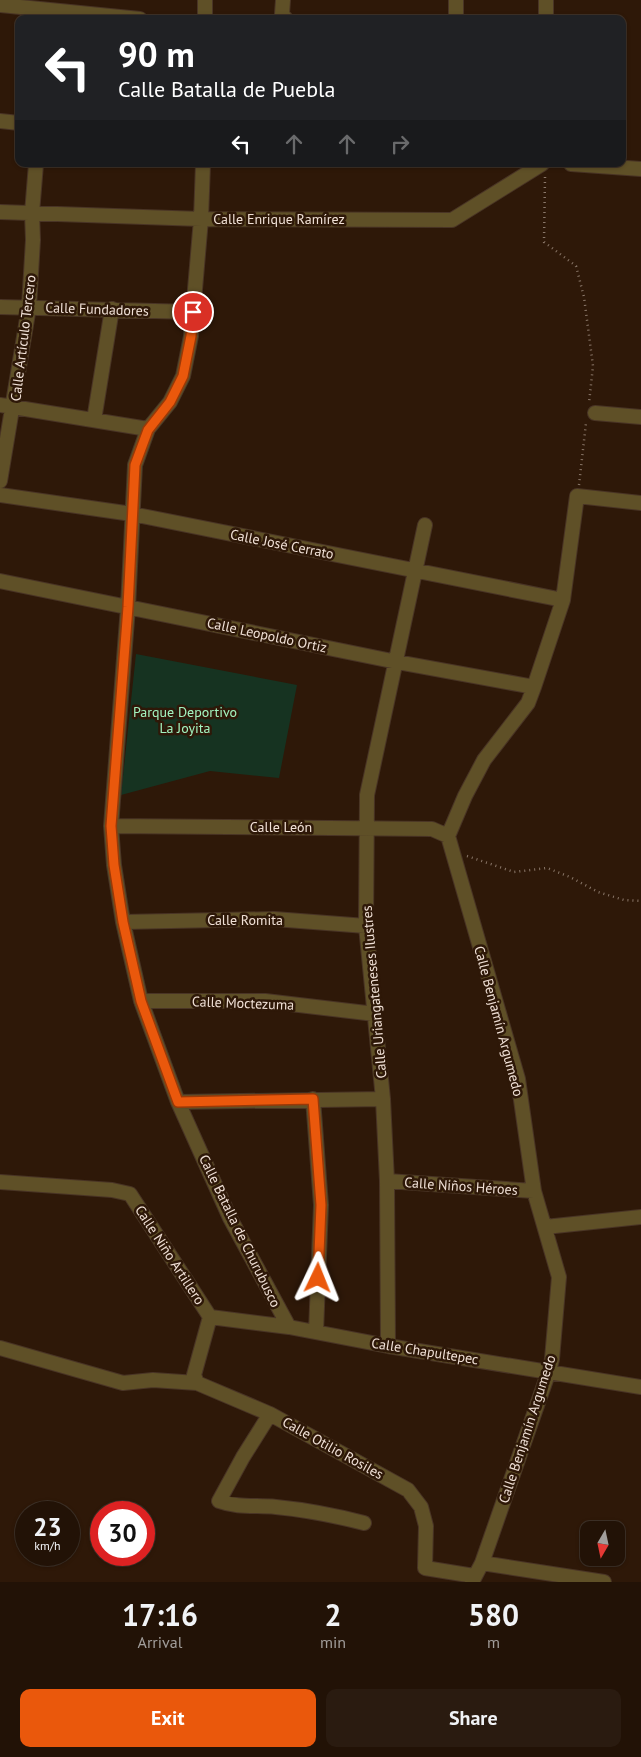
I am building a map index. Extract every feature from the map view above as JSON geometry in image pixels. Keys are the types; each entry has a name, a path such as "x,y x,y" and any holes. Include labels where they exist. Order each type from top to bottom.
{"street":[{"path":"204,0 205,15"},
{"path":"456,0 456,15"},
{"path":"546,0 546,15"},
{"path":"0,5 103,15"},
{"path":"0,121 15,123"},
{"name":"Calle Artículo Tercero","path":"0,481 7,406 29,307 34,240 32,213 36,167"},
{"name":"Calle Batalla de Churubusco","path":"203,167 201,219 191,336 183,376 170,402 148,430 135,465 128,607 111,826 114,865 123,922 141,1001 178,1102 230,1218 289,1328"},
{"path":"613,167 641,169"},
{"name":"Calle Enrique Ramírez","path":"0,212 201,219 452,220 543,169"},
{"name":"Calle Fundadores","path":"0,307 193,312"},
{"path":"94,420 112,309"},
{"path":"7,406 148,430"},
{"path":"590,413 641,417"},
{"name":"Calle José Cerrato","path":"0,495 132,514 563,600"},
{"path":"448,836 465,796 484,760 528,703 563,600 577,496 641,503"},
{"name":"Calle Uriangateneses Ilustres","path":"388,1346 387,1181 384,1099 366,926 366,828 368,795 425,525"},
{"name":"Calle Leopoldo Ortiz","path":"0,581 397,662 534,687"},
{"name":"Calle León","path":"111,826 432,829 448,836"},
{"name":"Calle Benjamín Argumedo","path":"448,836 518,1079 534,1191 559,1277 552,1359 549,1371 482,1563 473,1579"},
{"name":"Calle Romita","path":"123,922 274,919 366,926"},
{"name":"Calle Moctezuma","path":"141,1001 265,1001 375,1014"},
{"path":"313,1099 321,1205 316,1332"},
{"path":"178,1102 384,1099"},
{"name":"Calle Niños Héroes","path":"387,1181 534,1191"},
{"name":"Calle Niño Artillero","path":"0,1182 112,1190 130,1194 210,1317"},
{"path":"545,1227 641,1217"},
{"path":"197,1383 194,1375 210,1317"},
{"name":"Calle Chapultepec","path":"210,1317 316,1332 388,1346 641,1387"},
{"name":"Calle Otilio Rosiles","path":"0,1348 123,1383 153,1380 197,1383 270,1414 408,1490 421,1507 426,1526 425,1568 473,1579"},
{"path":"270,1414 243,1457 219,1501 231,1505 273,1506 326,1513 364,1523"},
{"path":"482,1563 604,1582"}],"path":[{"path":"543,169 544,242 576,266 584,297 594,366 590,413 577,496"},
{"path":"453,854 470,856 514,872 547,868 570,877 598,892 624,900 641,901"}],"green space":[{"name":"Parque Deportivo La Joyita","path":"136,654 297,685 279,778 210,771 121,795"}],"route":[{"path":"193,312 191,336 183,376 170,402 148,430 135,465 128,607 111,826 114,865 123,922 141,1001 178,1102 313,1099 321,1205 318,1278"}]}
